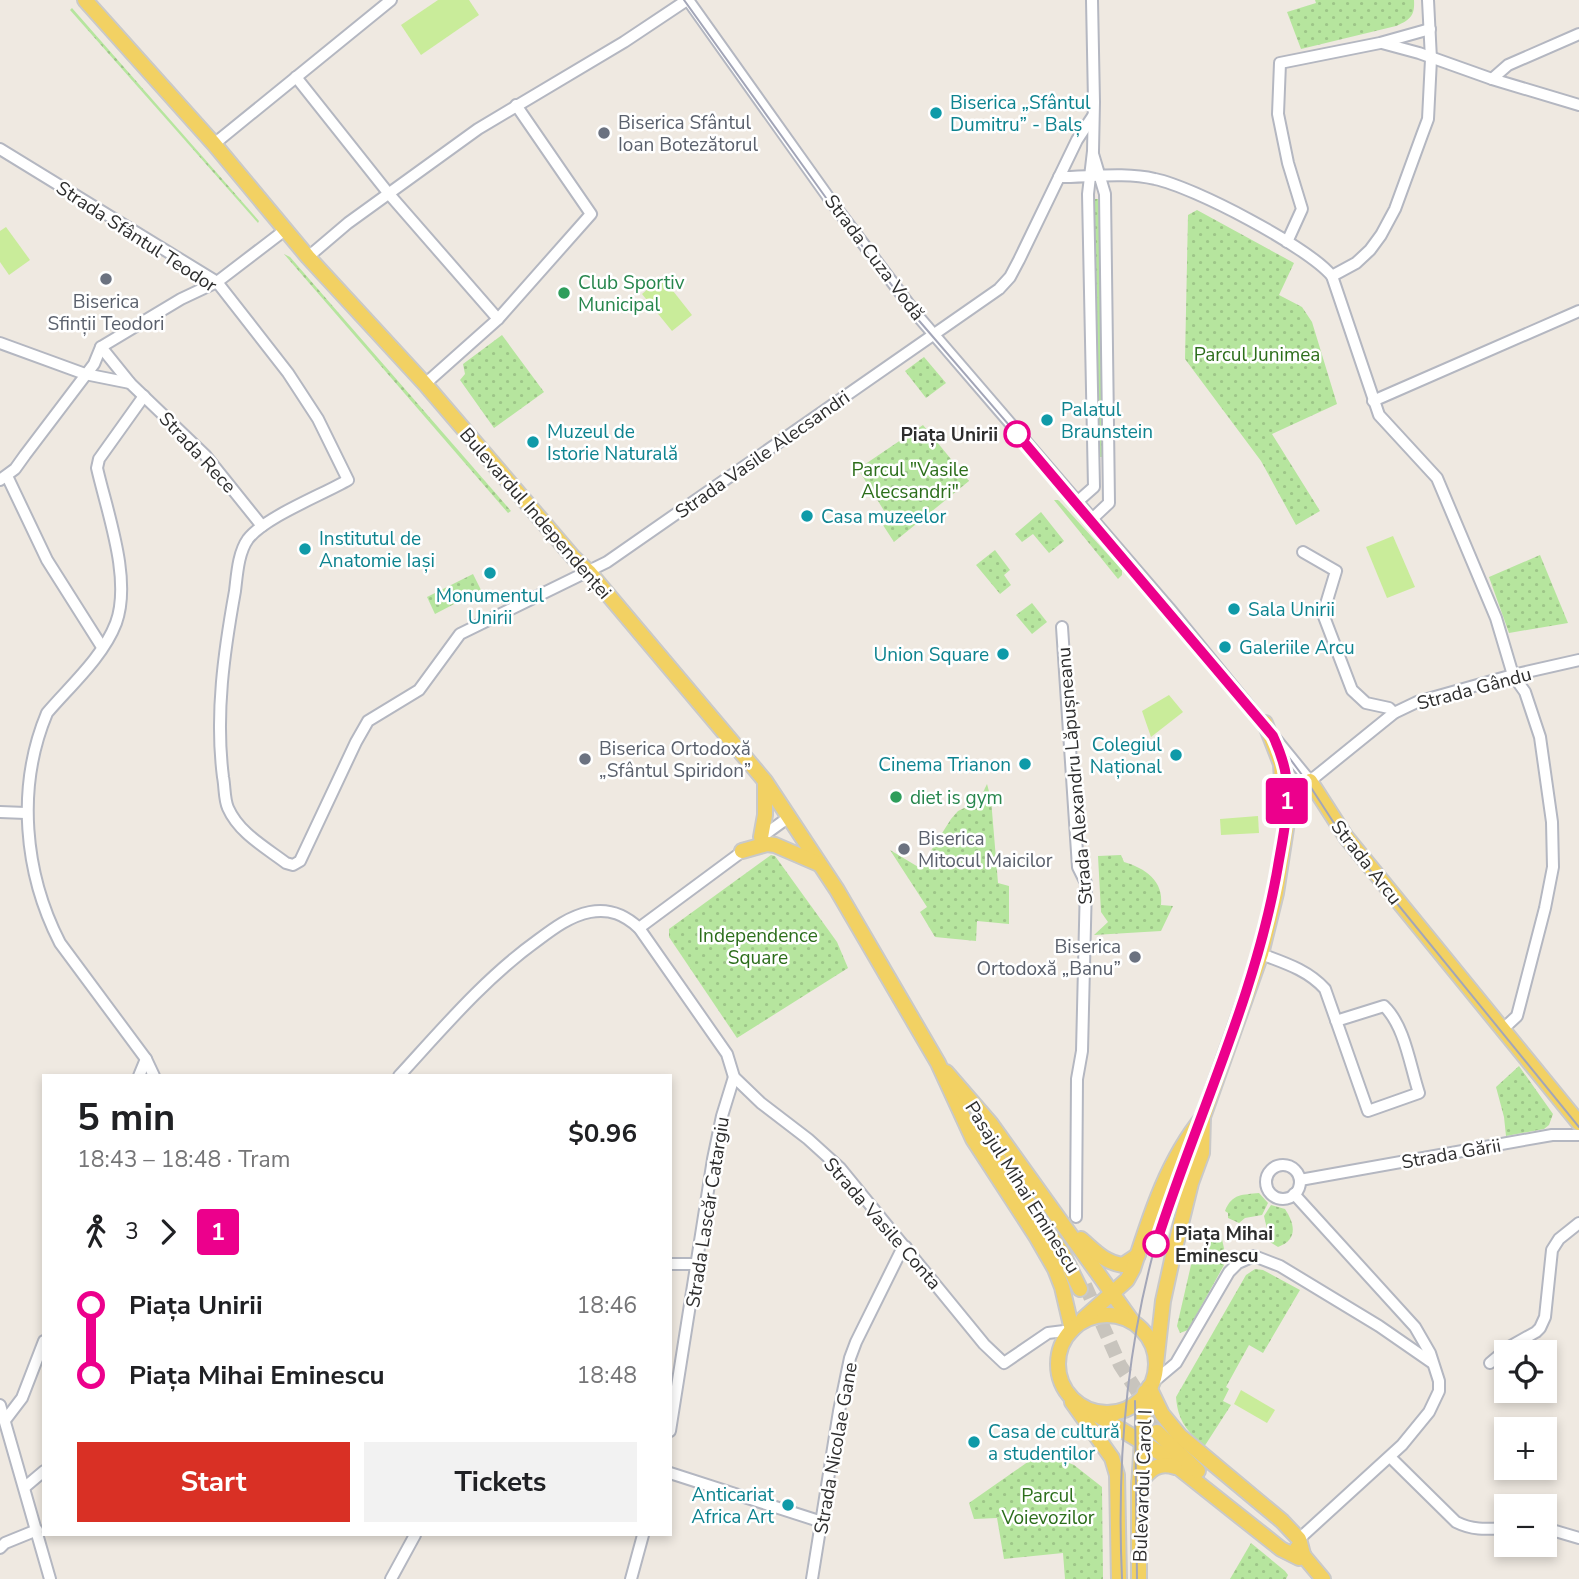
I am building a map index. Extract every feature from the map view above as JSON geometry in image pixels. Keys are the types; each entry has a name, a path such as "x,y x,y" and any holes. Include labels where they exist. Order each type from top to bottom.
{"main road":[{"name":"Bulevardul Independenței","path":"93,3 308,257 425,384 573,557 589,572 765,781 820,864 956,1092"},
{"path":"1265,723 1281,764 1284,812 1289,818"},
{"path":"761,837 765,816 765,781"},
{"path":"1304,1559 1281,1549 1183,1470 1142,1441 1079,1404 1062,1384 1058,1356 1065,1339 1075,1327 1127,1280 1158,1195 1181,1146 1203,1117 1261,954 1276,893 1289,818 1310,781"},
{"name":"Strada Arcu","path":"1310,781 1346,837 1579,1123"},
{"path":"1289,818 1312,807 1329,813"},
{"path":"741,851 767,844 775,845 820,864"},
{"path":"1553,1091 1579,1105"},
{"path":"956,1092 992,1124 1132,1321 1149,1338 1156,1364"},
{"path":"956,1092 973,1139 1055,1269 1075,1327"},
{"name":"Pasajul Mihai Eminescu","path":"956,1092 1061,1241 1082,1287"},
{"path":"1087,1409 1108,1412 1125,1408 1148,1388 1156,1364 1163,1301 1172,1261 1191,1183 1202,1153 1203,1117"},
{"path":"1060,1219 1100,1258 1123,1265 1138,1255"},
{"path":"1075,1327 1098,1316 1132,1321"},
{"name":"Bulevardul Carol I","path":"1062,1384 1076,1410 1112,1458 1118,1475 1119,1579"},
{"path":"1148,1388 1162,1414 1180,1436 1282,1521 1299,1539 1304,1559"},
{"name":"Bulevardul Carol I","path":"1139,1579 1139,1483 1148,1388"},
{"path":"1160,1431 1271,1523 1323,1579"},
{"path":"1139,1483 1148,1473 1164,1464 1183,1470"}],"street":[{"path":"373,0 375,13"},
{"path":"214,144 391,0"},
{"path":"308,257 348,223 478,129 624,42 687,0"},
{"name":"Strada Cuza Vodă","path":"687,0 880,267 933,334 1077,502"},
{"path":"1077,502 1094,487 1089,177 1093,151 1092,0"},
{"path":"1332,276 1356,263 1370,250 1395,209 1427,119 1431,58 1428,0"},
{"path":"1287,242 1302,209 1288,163 1278,114 1280,63 1380,43 1430,29"},
{"path":"1492,79 1508,65 1579,34"},
{"path":"1380,43 1419,52 1492,79 1579,105"},
{"path":"296,77 389,194 499,319"},
{"path":"425,384 499,319 591,214 516,105"},
{"name":"Strada Vasile Alecsandri","path":"262,526 246,542 240,556 223,669 221,761 227,804 237,823 286,863 293,865 300,861 355,742 368,721 419,690 460,634 607,562 999,289 1010,277 1077,140 1093,116"},
{"name":"Strada Sfântul Teodor","path":"0,149 217,282 288,373 318,419 348,480 262,526"},
{"path":"1092,519 1109,503 1105,194 1093,151"},
{"path":"1059,177 1143,177 1176,185 1287,242 1324,266 1332,276 1379,415 1437,478 1496,618 1513,675 1525,692 1540,737 1554,847 1550,884 1523,999 1517,1016 1503,1029"},
{"path":"103,647 47,560 3,478 94,364 101,347 181,299 217,282 285,230"},
{"path":"1373,401 1579,311"},
{"path":"0,343 85,374 130,383"},
{"name":"Strada Rece","path":"101,347 130,383 205,455 262,526"},
{"path":"144,396 99,459 96,468 120,567 116,622 103,647 47,713 31,775 26,813 33,872 43,908 53,930 146,1059 153,1074"},
{"name":"Strada Arcu","path":"1077,502 1265,723 1310,781"},
{"path":"1303,552 1336,571 1323,614 1352,690 1366,703 1389,708 1394,713"},
{"name":"Strada Alexandru Lăpușneanu","path":"1062,627 1078,867 1086,883 1082,1051 1077,1079 1076,1217"},
{"name":"Strada Gându","path":"1310,781 1394,713 1417,702 1579,660"},
{"path":"0,812 26,813"},
{"path":"401,1074 481,985 567,920 591,912 609,911 629,918 639,928 789,817"},
{"name":"Strada Vasile Conta","path":"639,928 727,1054 734,1077 761,1103 840,1168 984,1344 1004,1363 1048,1333 1075,1327"},
{"path":"1261,954 1299,969 1315,978 1325,989 1336,1021 1368,1111 1419,1093 1401,1036 1391,1013 1384,1006 1336,1021"},
{"path":"140,1074 146,1059"},
{"name":"Strada Lascăr Catargiu","path":"672,1419 717,1138 734,1077"},
{"name":"Strada Gării","path":"1300,1180 1552,1135 1579,1135"},
{"path":"1285,1165 1295,1170 1300,1180 1299,1188 1294,1194 1284,1199 1273,1196 1267,1187 1267,1176 1274,1167 1285,1165"},
{"path":"1294,1194 1406,1316 1423,1340 1439,1381 1438,1391 1429,1412 1418,1428 1390,1457 1299,1539"},
{"path":"1489,1363 1540,1328 1545,1317 1552,1251 1559,1238 1579,1223"},
{"name":"Strada Nicolae Gane","path":"812,1579 850,1358 882,1286 901,1251 906,1247"},
{"path":"1148,1388 1176,1363 1229,1272 1238,1263 1254,1256 1280,1266 1379,1326 1435,1365"},
{"path":"672,1264 697,1264"},
{"path":"1379,1326 1396,1331 1401,1328 1406,1316"},
{"path":"6,1419 22,1398 42,1346"},
{"path":"0,1405 50,1579"},
{"path":"1390,1457 1456,1522 1479,1530 1494,1529"},
{"path":"25,1487 42,1473"},
{"path":"672,1474 822,1522"},
{"path":"0,1548 37,1530"},
{"path":"1557,1532 1579,1538"},
{"path":"391,1579 414,1536"},
{"path":"631,1579 643,1536"}],"green space":[{"path":"438,0 469,0 479,15 421,55 401,25"},
{"path":"1315,0 1414,0 1414,10 1411,17 1396,26 1301,49 1287,12 1316,3"},
{"path":"72,8 259,221 258,223 70,10"},
{"path":"1094,199 1099,199 1104,457 1099,457"},
{"name":"Parcul Junimea","path":"1197,210 1294,263 1279,295 1302,307 1312,322 1337,404 1272,434 1320,511 1296,525 1261,461 1185,359 1188,215"},
{"path":"6,227 30,260 9,275 0,262 0,231"},
{"path":"284,254 290,257 511,511 508,513"},
{"path":"662,277 692,315 672,331 642,294"},
{"path":"502,335 544,392 494,428 460,380 465,374 463,364"},
{"path":"924,357 946,383 926,398 905,371"},
{"name":"Parcul \"Vasile Alecsandri\"","path":"923,425 969,481 894,542 881,522 888,517 858,469"},
{"path":"1054,500 1062,504 1122,570 1118,579"},
{"path":"1041,512 1064,541 1049,553 1033,534 1022,542 1015,534"},
{"path":"1393,536 1415,587 1387,598 1366,547"},
{"path":"995,550 1010,570 1004,575 1011,585 1000,594 976,565"},
{"path":"1540,555 1568,623 1509,633 1489,577"},
{"path":"473,574 481,590 435,614 427,597"},
{"path":"1032,603 1047,622 1032,634 1016,615"},
{"path":"1169,695 1183,712 1151,737 1142,711"},
{"path":"987,784 991,799 998,883 1009,886 1009,924 977,921 976,941 935,937 920,912 927,907 890,850 920,868 951,819 958,811 979,801"},
{"path":"1258,816 1259,833 1221,835 1220,819"},
{"name":"Independence Square","path":"771,855 775,856 837,942 848,968 737,1038 669,937 669,929"},
{"path":"1121,855 1124,862 1146,872 1156,882 1161,905 1173,906 1161,931 1094,935 1108,922 1101,912 1098,856"},
{"path":"1519,1066 1553,1114 1549,1125 1544,1129 1506,1136 1496,1087"},
{"path":"1259,1193 1268,1203 1262,1215 1245,1218 1239,1223 1228,1218 1225,1211 1231,1201 1243,1195"},
{"path":"1271,1205 1285,1209 1293,1231 1289,1240 1278,1247 1270,1242 1264,1216"},
{"path":"1215,1229 1221,1235 1226,1257 1224,1265 1188,1330 1180,1333 1177,1326 1191,1265 1194,1257 1203,1258 1203,1250 1207,1249"},
{"path":"1255,1269 1263,1270 1300,1290 1263,1353 1249,1345 1226,1387 1229,1389 1223,1401 1231,1405 1204,1447 1184,1425 1176,1397 1246,1275"},
{"path":"1241,1390 1275,1410 1267,1423 1234,1404"},
{"name":"Parcul Voievozilor","path":"1042,1452 1074,1465 1102,1487 1103,1579 1065,1579 1063,1553 1004,1559 997,1518 974,1519 969,1503"},
{"path":"1251,1543 1285,1571 1288,1575 1286,1579 1230,1579"}],"tunnel":[{"path":"1085,1285 1120,1365 1162,1429"}],"tram line":[{"path":"684,0 829,202 915,316 1273,736 1343,837 1579,1127"},
{"name":"1","path":"1017,434 1273,736 1286,773 1287,801 1282,837 1259,954 1156,1244"},
{"path":"1122,1579 1121,1497 1125,1415 1143,1294 1168,1205 1238,1012 1268,913 1285,821 1285,780 1280,752"},
{"path":"1135,1401 1137,1579"}],"place":[{"name":"Biserica „Sfântul Dumitru” - Balș","path":"936,113"},
{"name":"Biserica Sfântul Ioan Botezătorul","path":"604,133"},
{"name":"Biserica Sfinții Teodori","path":"106,279"},
{"name":"Club Sportiv Municipal","path":"564,293"},
{"name":"Palatul Braunstein","path":"1047,420"},
{"name":"Piața Unirii","path":"1017,434"},
{"name":"Muzeul de Istorie Naturală","path":"533,442"},
{"name":"Casa muzeelor","path":"807,516"},
{"name":"Institutul de Anatomie Iași","path":"305,549"},
{"name":"Monumentul Unirii","path":"490,573"},
{"name":"Sala Unirii","path":"1234,609"},
{"name":"Galeriile Arcu","path":"1225,647"},
{"name":"Union Square","path":"1003,654"},
{"name":"Colegiul Național","path":"1176,755"},
{"name":"Biserica Ortodoxă „Sfântul Spiridon”","path":"585,759"},
{"name":"Cinema Trianon","path":"1025,764"},
{"name":"diet is gym","path":"896,797"},
{"name":"Biserica Mitocul Maicilor","path":"904,849"},
{"name":"Biserica Ortodoxă „Banu”","path":"1135,957"},
{"name":"Piața Mihai Eminescu","path":"1156,1244"},
{"name":"Casa de cultură a studenților","path":"974,1442"},
{"name":"Anticariat Africa Art","path":"788,1505"}]}
